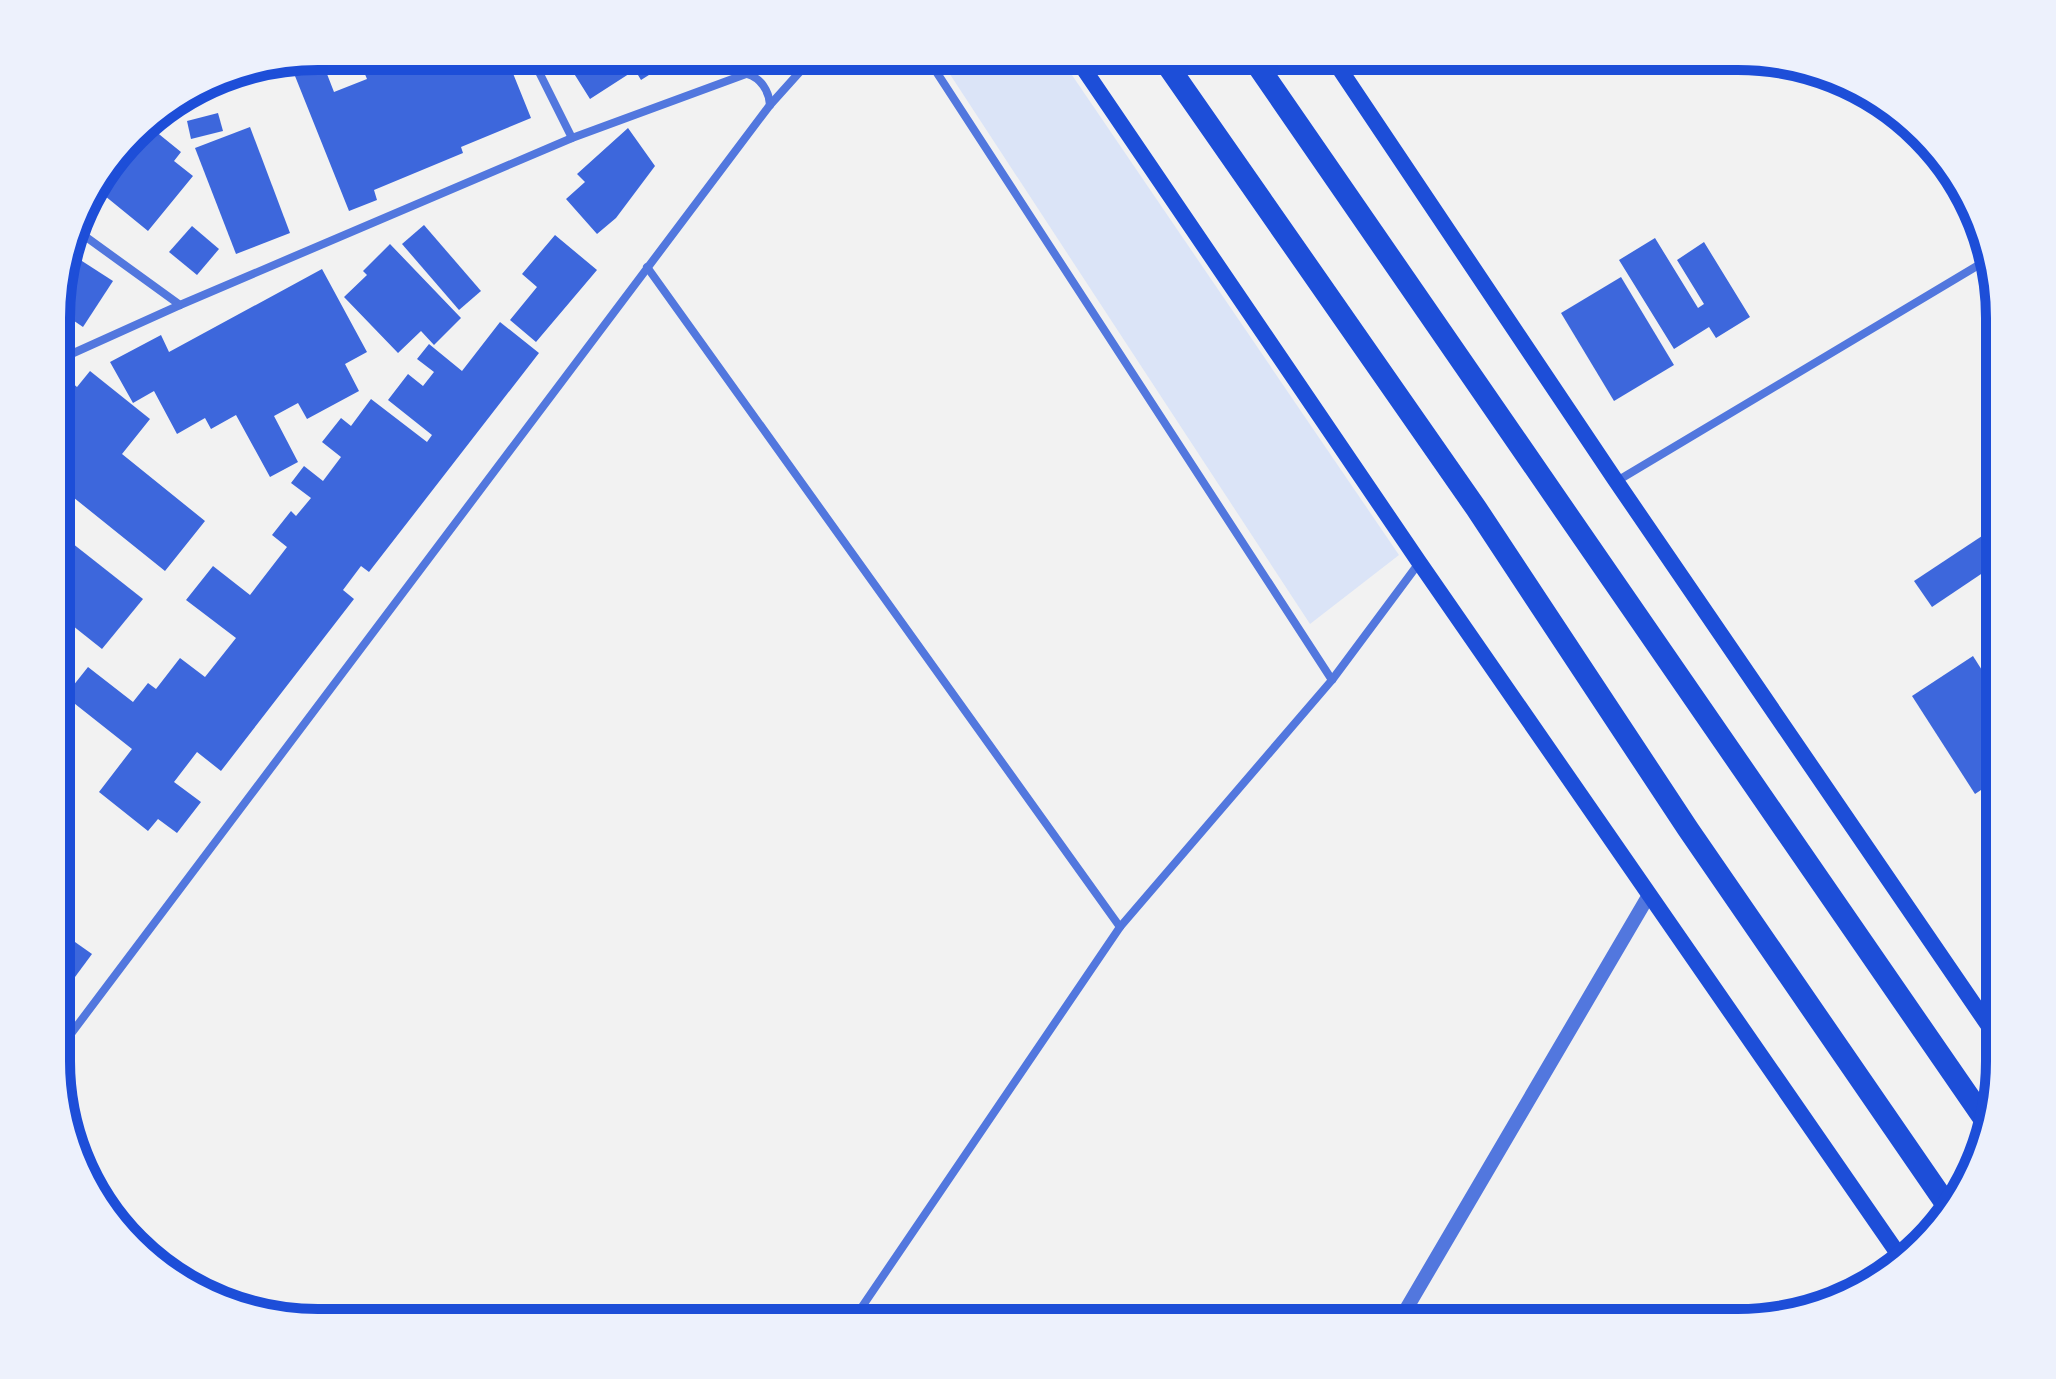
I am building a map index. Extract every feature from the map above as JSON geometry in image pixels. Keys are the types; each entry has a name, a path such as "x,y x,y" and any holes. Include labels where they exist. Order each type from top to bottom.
{"highway":[{"path":"1171,70 1476,508 1688,829 1943,1200"},
{"path":"1261,70 1980,1113"}],"main road":[{"path":"1085,70 1419,562 1896,1251"},
{"path":"1341,70 1616,481 1985,1021"}],"street":[{"path":"538,71 572,138"},
{"path":"70,355 572,138 753,71"},
{"path":"70,1035 647,267 770,105 801,71"},
{"path":"935,71 1332,680"},
{"path":"746,74 755,77 766,88 770,105"},
{"path":"84,236 180,305"},
{"path":"1616,481 1980,264"},
{"path":"647,267 1120,927"},
{"path":"861,1309 1120,927 1332,680 1419,562"},
{"path":"1407,1308 1649,895"}],"shaded area":[{"path":"1069,70 1399,555 1310,624 948,71"}],"building":[{"path":"326,71 334,92 367,79 364,71 512,71 531,118 461,147 463,153 374,190 377,200 349,211 293,72"},
{"path":"572,71 634,71 590,99"},
{"path":"635,71 656,71 641,80"},
{"path":"218,113 223,131 191,139 187,121"},
{"path":"250,127 290,233 236,254 195,148"},
{"path":"628,128 655,166 616,218 597,234 566,199 585,182 577,174"},
{"path":"155,131 181,152 174,161 193,176 148,231 103,194 131,154"},
{"path":"424,225 481,291 459,310 402,244"},
{"path":"192,226 219,249 197,275 169,252"},
{"path":"555,235 597,270 536,342 510,320 537,287 522,274"},
{"path":"1655,238 1698,308 1704,304 1677,260 1704,242 1750,317 1716,338 1709,327 1674,349 1619,260"},
{"path":"390,244 461,318 434,345 421,331 398,353 344,297 367,275 363,271"},
{"path":"78,258 113,281 83,327 70,318"},
{"path":"322,269 367,352 345,364 359,391 307,419 298,403 274,416 298,462 270,477 236,415 211,429 205,418 177,434 154,391 133,403 110,362 161,335 169,352"},
{"path":"1621,277 1674,365 1614,401 1561,313"},
{"path":"500,322 539,353 369,572 361,566 343,590 354,599 221,771 197,752 174,782 201,802 177,833 158,819 148,831 99,792 132,749 70,700 70,690 88,667 133,702 148,683 156,689 180,658 205,677 236,638 186,600 213,566 250,595 287,547 272,535 291,511 296,516 311,498 291,483 304,466 323,481 341,457 322,442 341,418 351,426 371,399 427,442 432,435 388,400 408,374 423,386 434,372 417,359 429,344 462,371"},
{"path":"90,371 150,419 122,454 205,521 165,571 70,495 70,381 77,387"},
{"path":"1982,536 1985,541 1985,571 1932,607 1914,581"},
{"path":"70,541 143,599 102,649 70,624"},
{"path":"1973,656 1985,675 1985,787 1975,794 1912,696"},
{"path":"70,938 92,954 70,984"}]}
